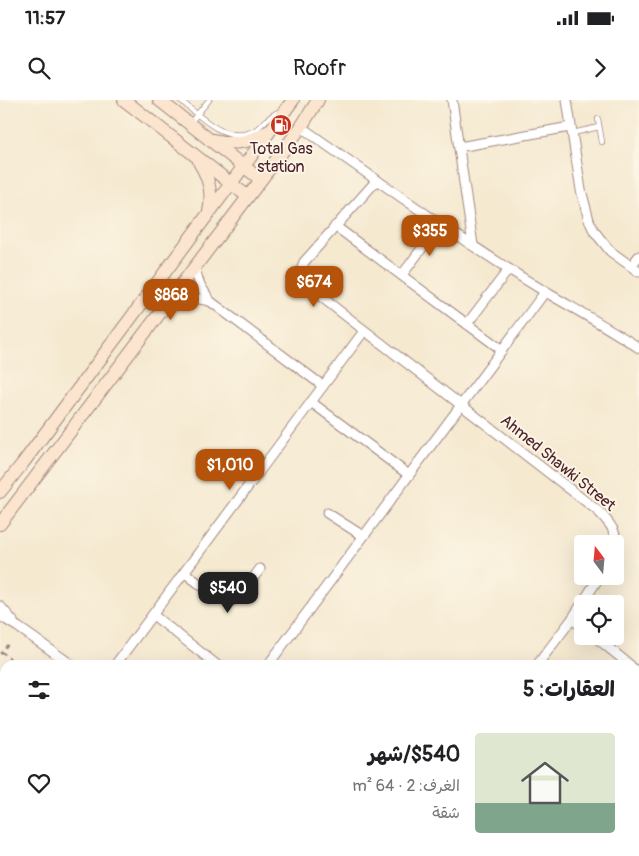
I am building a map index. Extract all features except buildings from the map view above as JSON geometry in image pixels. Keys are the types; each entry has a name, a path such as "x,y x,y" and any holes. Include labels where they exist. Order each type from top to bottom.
{"street":[{"path":"124,100 247,196"},
{"path":"160,100 260,179"},
{"path":"0,524 300,127 318,100"},
{"path":"452,100 473,245"},
{"path":"567,100 581,190 589,220 602,242 620,260 635,269 639,256"},
{"path":"0,492 289,105"},
{"path":"300,127 440,224 509,269 639,348"},
{"path":"209,139 226,144 239,144 271,130"},
{"path":"458,146 571,130"},
{"path":"197,158 210,184 212,200 208,215"},
{"path":"377,180 335,226 502,350"},
{"path":"402,275 440,224"},
{"name":"Ahmed Shawki Street","path":"335,226 302,266 300,278 304,286 598,511 610,524 616,535"},
{"path":"194,267 200,285 210,301 323,386"},
{"path":"467,324 509,269"},
{"path":"274,660 363,536 545,292"},
{"path":"174,294 210,301"},
{"path":"119,660 364,331"},
{"path":"311,402 409,475"},
{"path":"38,443 39,450 43,454 53,455"},
{"path":"23,463 34,464 38,474"},
{"path":"327,513 363,536"},
{"path":"185,573 218,598 229,602 239,597 260,569"},
{"path":"541,660 572,619 594,585"},
{"path":"0,606 18,627"},
{"path":"153,615 210,660"},
{"path":"0,616 65,660"},
{"path":"605,645 624,660"}],"lane":[{"path":"180,100 219,130 238,134 256,129 270,115 289,105"},
{"path":"189,124 209,100"},
{"path":"598,118 602,142"},
{"path":"571,130 599,127"}],"path":[{"path":"1,653 8,644"}],"place":[{"name":"Total Gas station","path":"281,125"}]}
